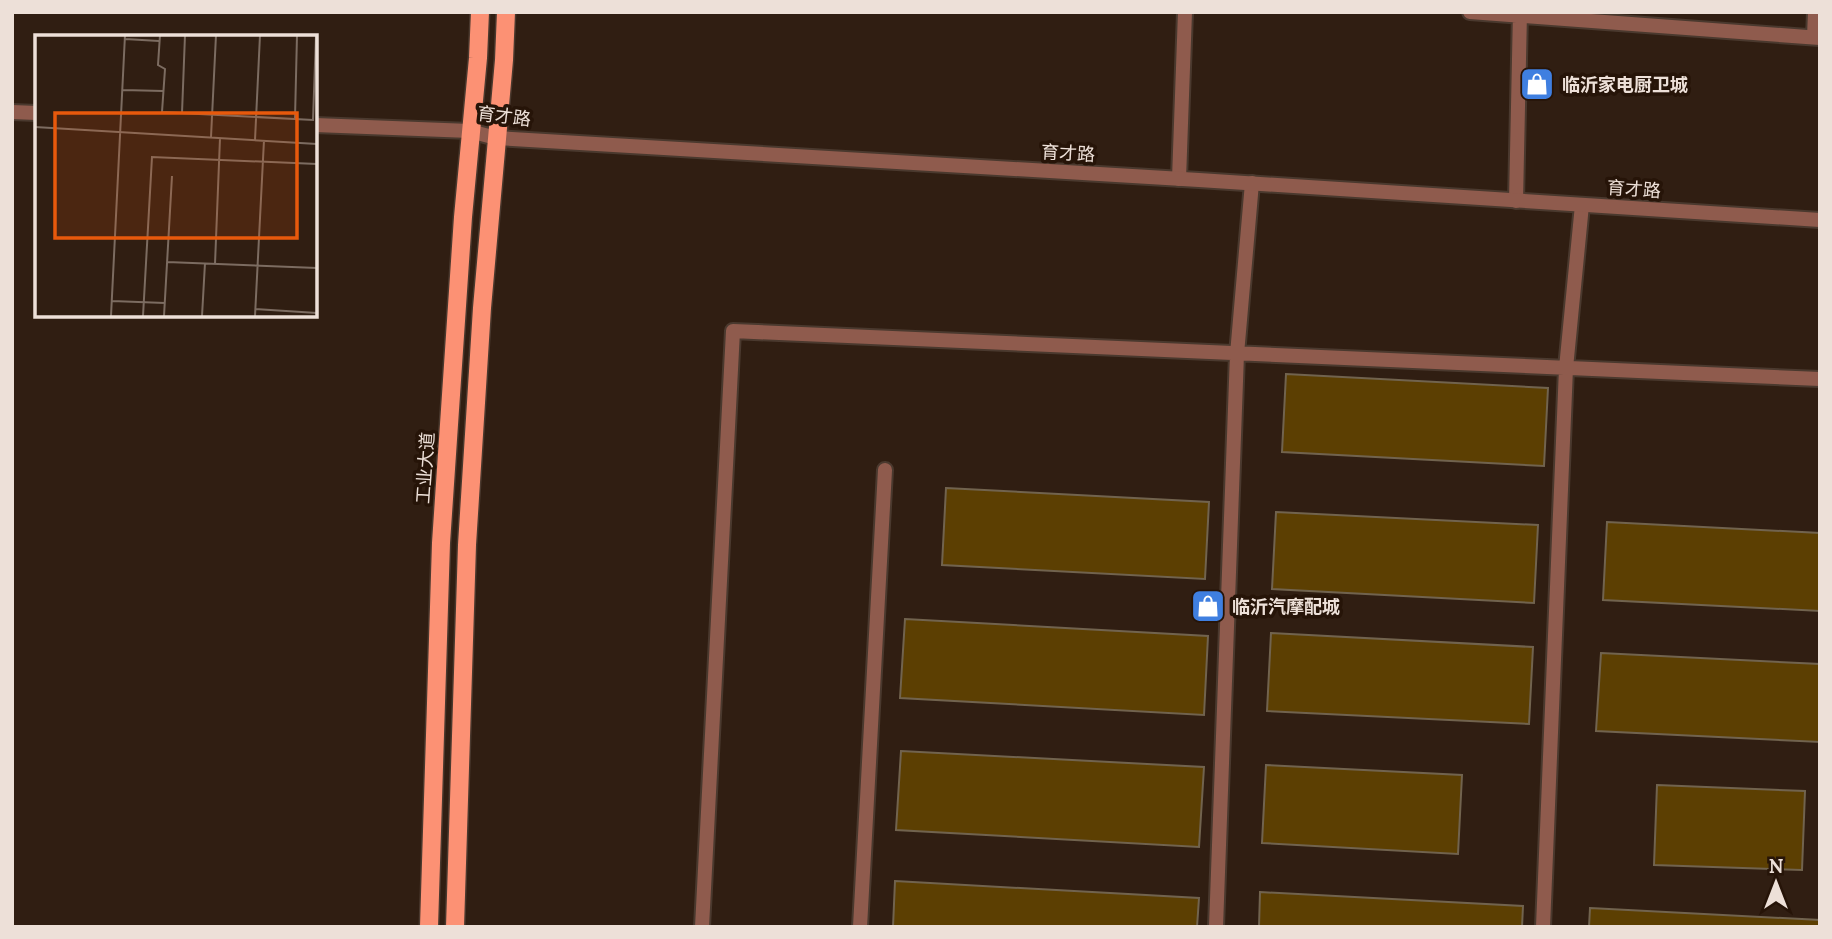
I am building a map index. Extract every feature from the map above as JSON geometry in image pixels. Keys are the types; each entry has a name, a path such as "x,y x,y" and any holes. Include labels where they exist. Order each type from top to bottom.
{"main road":[{"name":"工业大道","path":"429,927 441,543 480,12"},
{"path":"455,927 467,545 506,12"}],"street":[{"path":"1179,179 1185,12"},
{"path":"1470,12 1520,13 1817,38 1815,12"},
{"path":"1516,201 1520,13"},
{"path":"12,112 35,113"},
{"name":"育才路","path":"317,125 470,131 496,138 1820,220"},
{"path":"1216,927 1237,354 1252,183"},
{"path":"1543,927 1566,368 1582,205"},
{"path":"702,927 733,331 1820,379"},
{"path":"860,927 885,470"}],"building":[{"path":"1286,374 1548,388 1544,466 1282,452"},
{"path":"946,488 1209,502 1205,579 942,565"},
{"path":"1276,512 1538,525 1534,603 1272,589"},
{"path":"1607,522 1820,533 1820,611 1603,600"},
{"path":"905,619 1208,636 1204,715 900,698"},
{"path":"1271,633 1533,647 1529,724 1267,711"},
{"path":"1601,653 1820,664 1820,742 1596,731"},
{"path":"901,751 1204,767 1199,847 896,830"},
{"path":"1266,765 1462,775 1458,854 1262,843"},
{"path":"1657,785 1805,791 1802,870 1654,865"},
{"path":"895,881 1199,898 1197,927 893,927"},
{"path":"1260,892 1523,906 1522,927 1259,927"},
{"path":"1590,908 1820,920 1820,927 1589,927"}],"place":[{"name":"临沂家电厨卫城","path":"1537,84"},
{"name":"临沂汽摩配城","path":"1208,606"}]}
